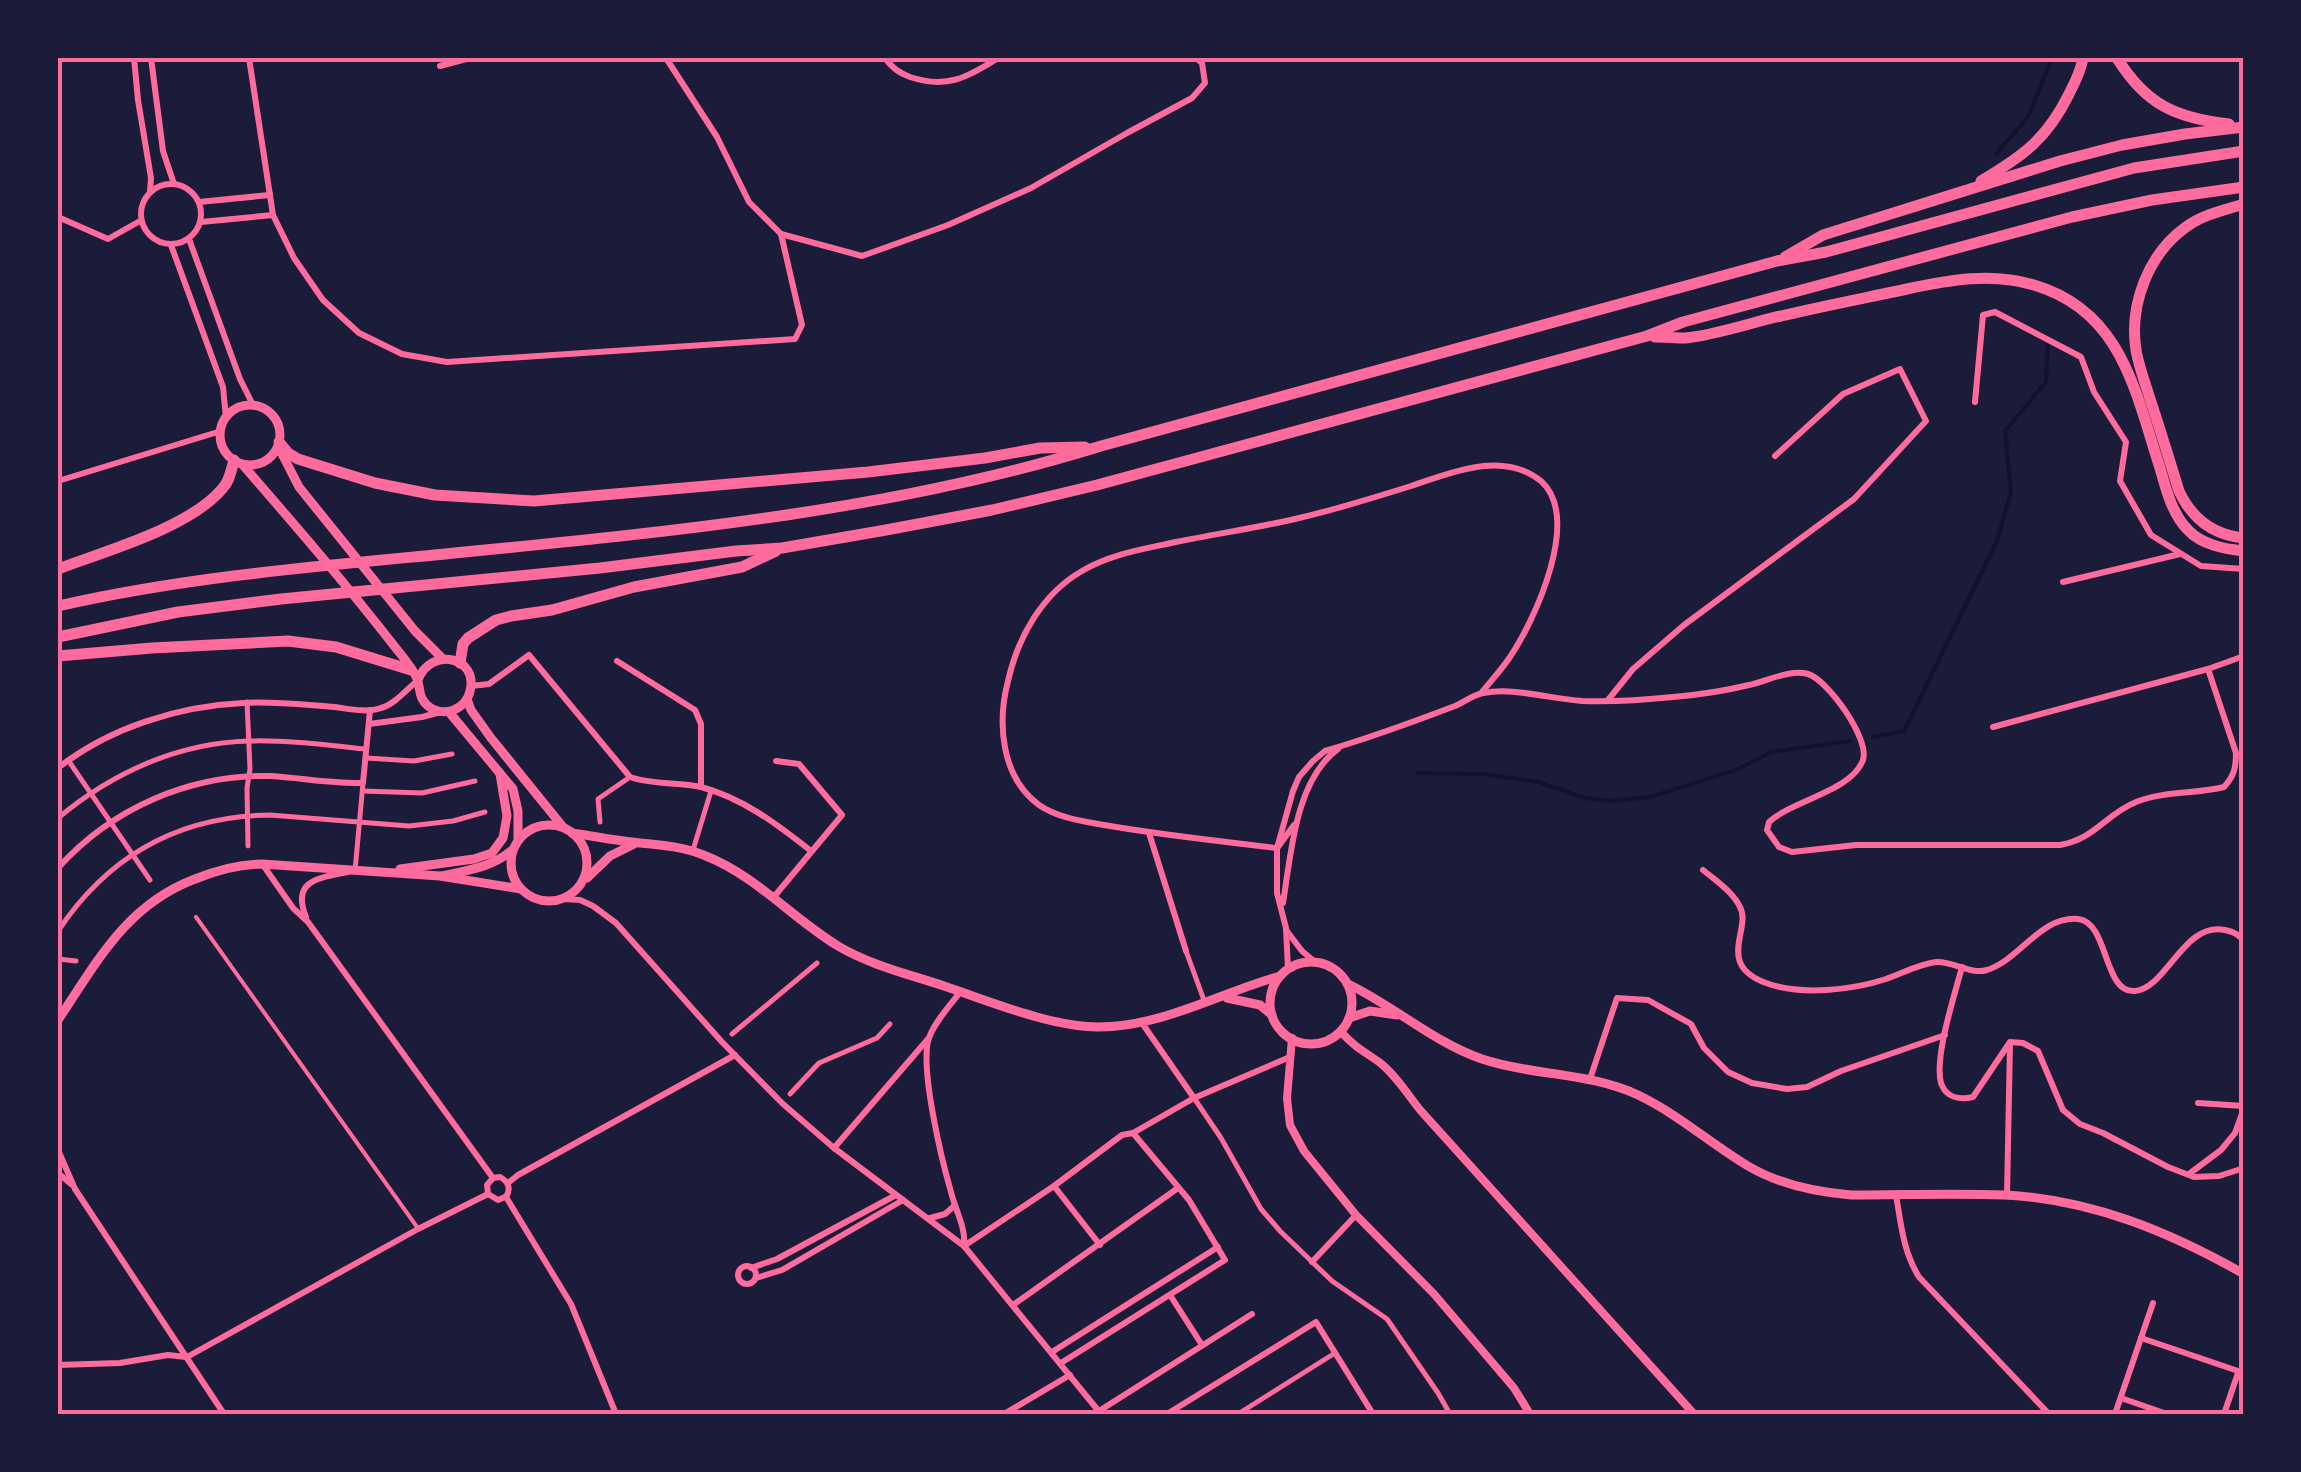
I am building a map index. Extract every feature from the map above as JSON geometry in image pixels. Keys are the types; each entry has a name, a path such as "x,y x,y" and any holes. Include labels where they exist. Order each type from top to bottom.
{"highway":[{"path":"1966,190 2013,162 2039,140 2059,114 2084,58"},
{"path":"2118,58 2154,102 2182,115 2244,126"},
{"path":"1777,261 1824,235 2060,161 2122,145 2244,126"},
{"path":"58,606 177,583 270,571 776,516 946,486 1043,464 1777,261 1826,252 2134,168 2244,151"},
{"path":"58,637 178,612 264,601 782,548 992,510 1647,336 1683,322 2072,217 2152,200 2244,187"},
{"path":"2244,204 2185,227 2162,251 2142,283 2135,338 2140,367 2186,506 2216,531 2244,538"},
{"path":"1647,336 1687,338 1945,281 1994,278 2036,285 2082,307 2116,346 2131,379 2172,505 2188,530 2214,545 2244,550"},
{"path":"279,444 298,459 375,483 435,494 534,501 868,472 1040,448 1100,446"},
{"path":"58,569 197,512 222,490 238,462"},
{"path":"460,663 468,638 496,620 552,610 634,587 742,567 782,548"},
{"path":"58,656 288,641 336,646 415,675"}],"main road":[{"path":"445,712 458,709 468,699 470,677 460,663 443,658 414,631 298,487 271,414 253,405 234,410 221,430 222,445 276,502 393,645 415,675 426,704 445,712 516,797 516,844 511,870 521,889 541,900 564,899 610,856 637,843"},
{"path":"238,462 261,463 279,444"},
{"path":"415,675 443,658"},
{"path":"468,699 491,738 585,850 588,862 582,884"},
{"path":"378,872 492,854 503,838 508,816 500,774"},
{"path":"440,876 500,860 528,831 539,826 552,825 693,851 738,872 855,955 1068,1024 1096,1027 1142,1022 1224,997 1306,962 1315,962 1334,969 1348,984 1460,1050 1510,1066 1615,1086 1660,1106 1750,1167 1789,1184 1830,1193 2006,1195 2054,1201 2138,1223 2244,1274"},
{"path":"58,1020 107,947 140,910 160,895 213,872 262,864 440,876 521,889"},
{"path":"1272,1016 1272,994 1284,973"},
{"path":"1224,997 1260,1005 1292,1038 1312,1044 1341,1032 1352,1004 1348,984"},
{"path":"1349,1018 1370,1011 1400,1016"}],"street":[{"path":"134,58 150,192"},
{"path":"151,58 163,150 174,184"},
{"path":"249,58 273,214 294,258 323,300 360,334 402,354 448,362 794,339 802,325 781,234"},
{"path":"440,66 470,58"},
{"path":"666,58 717,137 748,202 781,234 862,256 948,226 1032,188 1192,98 1206,84 1202,63 1196,58"},
{"path":"886,58 901,74 945,84 998,58"},
{"path":"174,184 189,190 199,202 201,222 189,239 171,245 148,236 140,221 140,210 150,192 161,185 174,184"},
{"path":"199,202 270,195"},
{"path":"201,222 273,214"},
{"path":"58,217 108,239 140,221"},
{"path":"189,239 253,405"},
{"path":"171,245 223,386 226,418"},
{"path":"1975,402 1983,315 1995,312 2082,358 2094,392 2126,442 2120,481 2150,535 2202,566 2244,569"},
{"path":"1607,701 1633,669 1684,625 1854,499 1926,421 1900,369 1844,394 1775,456"},
{"path":"58,481 221,430"},
{"path":"1299,815 1277,848 1149,833 1061,816 1030,797 1012,770 1001,720 1013,661 1030,624 1059,587 1100,562 1137,550 1296,518 1465,469 1508,466 1542,482 1552,495 1558,531 1542,594 1526,629 1482,694"},
{"path":"2063,582 2181,554"},
{"path":"472,686 489,684 529,655 630,778"},
{"path":"1993,727 2244,656"},
{"path":"617,661 695,710 700,724 701,787"},
{"path":"1284,973 1286,928 1277,893 1277,848 1295,786 1313,761 1326,752 1482,694 1510,692 1582,701 1675,697 1806,673 1820,680 1858,731 1863,761 1834,788 1795,804 1769,822 1767,830 1779,847 1792,852 1856,845 2060,845 2078,842 2138,801 2210,791 2224,787 2232,778 2236,753 2208,669"},
{"path":"58,768 111,736 151,720 247,702 370,710 391,704 415,675"},
{"path":"247,702 248,846"},
{"path":"308,922 300,900 305,887 317,879 355,871 370,710"},
{"path":"368,724 445,712"},
{"path":"58,818 111,779 153,760 198,748 248,741 414,760 452,754"},
{"path":"1282,908 1287,868 1307,793 1322,765 1344,746"},
{"path":"68,760 150,880"},
{"path":"774,898 842,815 799,764 776,761"},
{"path":"58,868 84,842 139,805 206,782 249,776 422,793 474,780"},
{"path":"600,822 598,799 630,778 701,787 755,810 811,851"},
{"path":"1295,786 1302,785 1307,793"},
{"path":"693,851 712,791"},
{"path":"58,931 91,888 132,854 162,837 224,818 248,815 389,825 430,824 486,812"},
{"path":"1149,833 1205,1003"},
{"path":"1277,848 1287,868"},
{"path":"262,864 493,1178"},
{"path":"1703,870 1739,904 1743,918 1738,952 1751,976 1797,990 1882,980 1928,963 1952,962 1977,972 1988,970 2052,924 2081,919 2094,926 2118,985 2130,991 2150,983 2202,932 2218,929 2238,934 2244,941"},
{"path":"564,899 580,900 616,923 783,1104 834,1148 964,1246 1100,1413 1252,1314"},
{"path":"1286,928 1315,962"},
{"path":"58,959 76,961"},
{"path":"732,1034 817,963"},
{"path":"1962,967 1940,1067 1947,1093 1962,1100 1973,1097 2010,1042"},
{"path":"834,1148 929,1038 960,991"},
{"path":"1590,1079 1618,998 1648,1000 1691,1024 1704,1048 1728,1072 1752,1083 1786,1089 1807,1087 1945,1035"},
{"path":"1142,1022 1221,1138 1261,1209 1332,1281 1387,1319 1450,1414"},
{"path":"790,1094 819,1063 878,1038 890,1024"},
{"path":"1341,1032 1389,1071 1694,1414"},
{"path":"929,1038 926,1068 964,1246"},
{"path":"1292,1038 1287,1098 1290,1125 1304,1151 1356,1216 1434,1294 1514,1388 1530,1414"},
{"path":"2010,1042 2023,1043 2038,1052 2063,1110 2080,1124 2194,1177 2219,1176 2244,1168"},
{"path":"2006,1195 2010,1042"},
{"path":"508,1183 735,1055"},
{"path":"964,1246 1122,1135 1133,1133 1194,1098 1290,1057"},
{"path":"2188,1175 2221,1150 2235,1133 2244,1107 2198,1103"},
{"path":"1061,1363 1226,1260 1189,1200 1133,1133"},
{"path":"58,1150 76,1188 224,1414"},
{"path":"58,1173 76,1188"},
{"path":"493,1178 508,1183 506,1197 498,1200 488,1194 487,1185 493,1178"},
{"path":"1054,1186 1100,1245"},
{"path":"1013,1305 1178,1188"},
{"path":"58,1365 120,1363 168,1355 187,1357 488,1194"},
{"path":"1896,1195 1904,1245 1919,1276 2049,1414"},
{"path":"506,1197 570,1304 616,1414"},
{"path":"900,1197 782,1270 748,1284 739,1278 740,1270 777,1260 900,1197"},
{"path":"929,1218 945,1214 955,1205"},
{"path":"1312,1262 1356,1216"},
{"path":"1052,1352 1218,1248"},
{"path":"752,1268 756,1278"},
{"path":"1170,1295 1202,1345"},
{"path":"2115,1414 2153,1302"},
{"path":"1166,1414 1316,1322 1374,1414"},
{"path":"2141,1338 2241,1373 2224,1414"},
{"path":"1238,1414 1335,1352"},
{"path":"1004,1414 1070,1376"},
{"path":"2120,1398 2167,1414"}],"lane":[{"path":"196,917 418,1230"}],"waterway":[{"path":"1996,154 2028,117 2052,58"},
{"path":"1873,737 1904,731 1997,541 2011,492 2005,431 2046,382 2048,345"},
{"path":"1417,773 1483,774 1538,782 1585,798 1610,801 1650,797 1736,770 1771,752 1850,741"}]}
